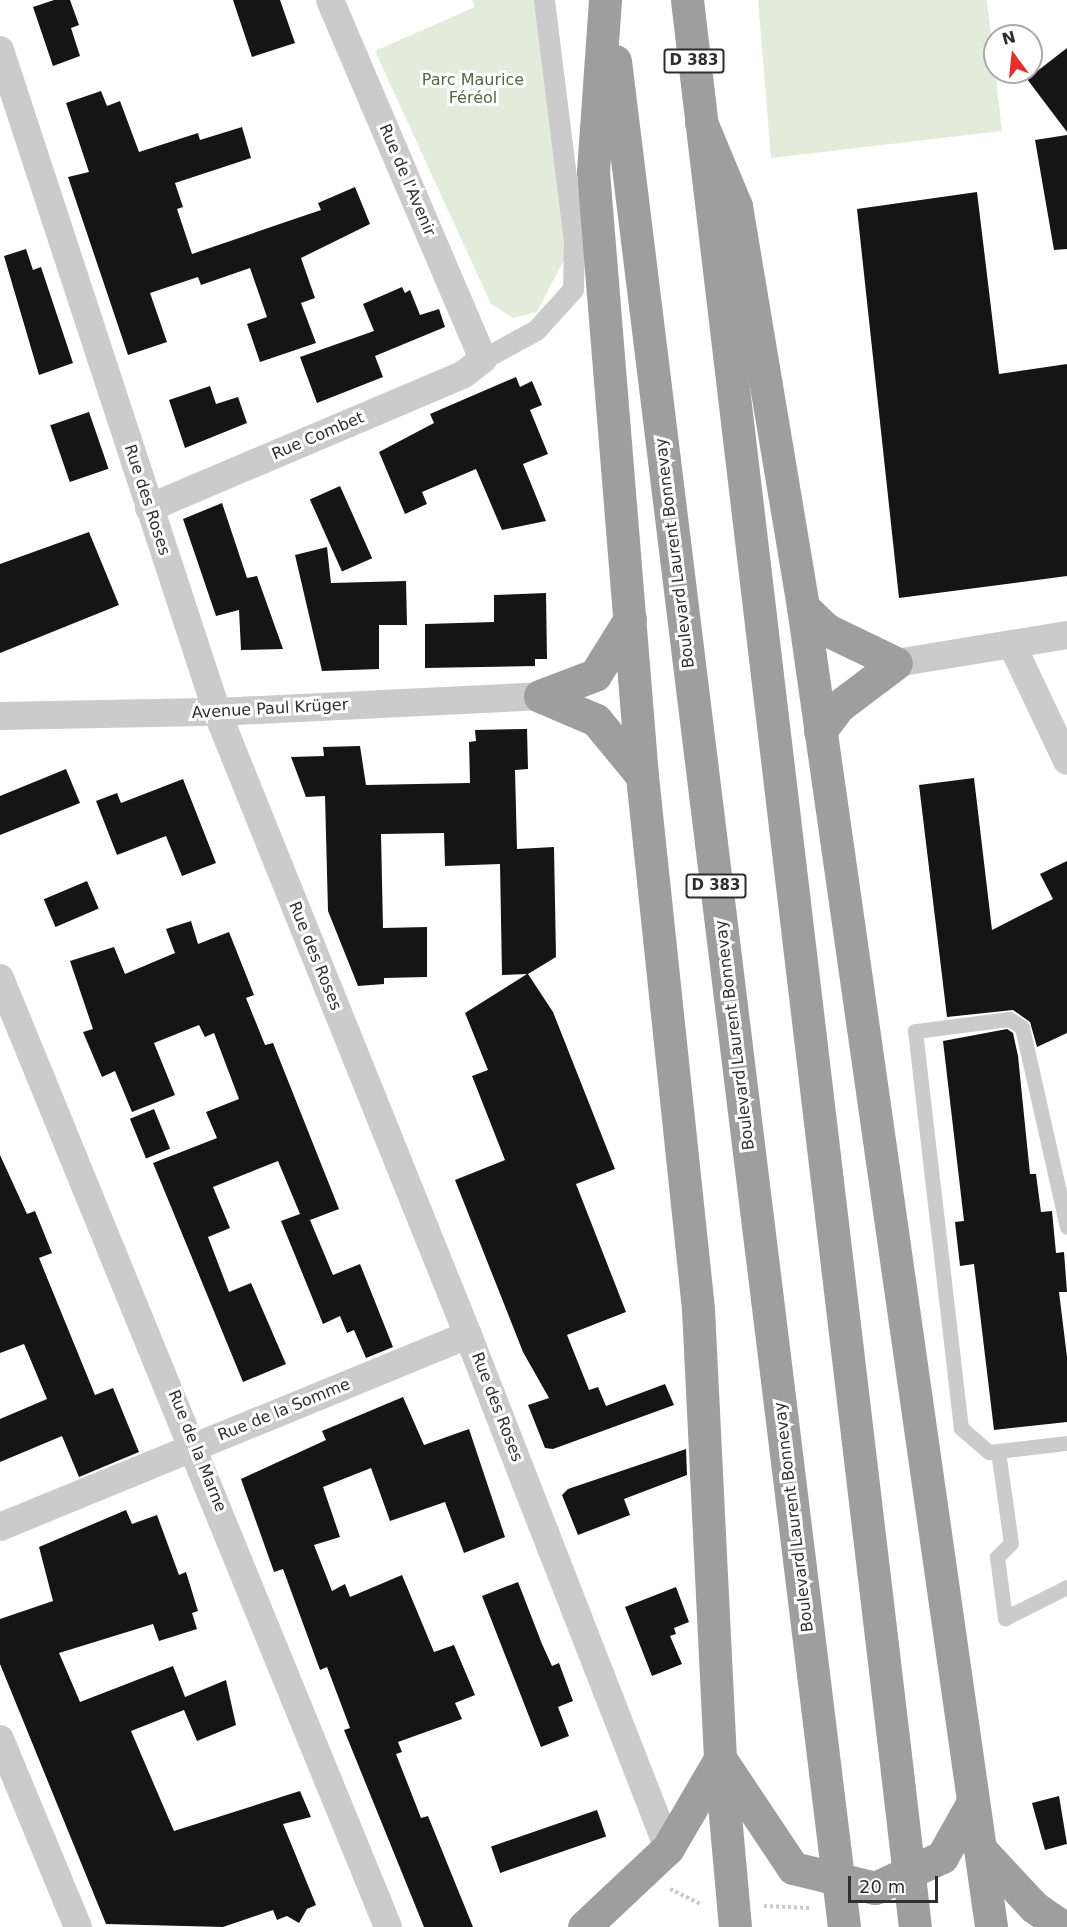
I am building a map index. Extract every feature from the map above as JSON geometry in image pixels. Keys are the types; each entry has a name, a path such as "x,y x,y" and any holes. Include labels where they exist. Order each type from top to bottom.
{"highway":[{"path":"607,0 592,171 642,776 698,1309 720,1759 735,1927"},
{"name":"Boulevard Laurent Bonnevay","path":"607,0 844,1927"},
{"name":"D 383","path":"687,0 915,1927"},
{"path":"701,122 736,206 803,607 991,1927"},
{"path":"803,607 826,630 896,663 854,693 820,731"},
{"path":"540,696 595,675 630,619"},
{"path":"540,696 596,720 642,776"},
{"path":"720,1759 793,1868 875,1888 942,1857 973,1802"},
{"path":"584,1927 668,1848 720,1759"},
{"path":"980,1849 1034,1907 1063,1927"}],"street":[{"name":"Rue de l'Avenir","path":"330,0 483,359"},
{"path":"483,359 536,330 573,289 574,241 544,0"},
{"name":"Rue des Roses","path":"0,51 217,712 468,1335 668,1848"},
{"name":"Rue Combet","path":"149,508 464,374 483,359"},
{"path":"896,663 1067,635"},
{"path":"1012,645 1067,761"},
{"name":"Avenue Paul Krüger","path":"0,716 217,712 540,696"},
{"name":"Rue de la Marne","path":"0,978 195,1447 388,1927"},
{"name":"Rue de la Somme","path":"0,1527 468,1335"},
{"path":"0,1738 78,1927"}],"lane":[{"path":"1067,1227 1022,1027 1009,1019 915,1031 961,1428 989,1452 1067,1443"},
{"path":"998,1451 1011,1543 997,1557 1005,1618 1067,1587"}],"path":[{"path":"666,1887 705,1906"}],"green space":[{"name":"Parc Maurice Féréol","path":"472,0 535,0 567,254 537,312 513,318 491,304 375,51 475,7"},
{"path":"758,0 987,0 990,24 983,24 983,84 997,84 1002,131 771,158"}],"building":[{"path":"54,0 70,0 79,25 71,28 80,56 53,66 33,7"},
{"path":"233,0 280,0 295,43 252,57"},
{"path":"1067,48 1067,132 1031,84 1043,84 1043,67"},
{"path":"101,91 107,106 120,101 139,152 198,133 200,140 242,127 251,158 175,183 183,207 177,209 192,254 321,210 318,203 355,187 370,224 301,258 315,298 301,303 316,343 260,362 247,324 267,317 250,268 201,285 198,277 150,293 167,342 128,355 68,177 89,172 66,103"},
{"path":"1067,135 1067,249 1054,250 1035,140"},
{"path":"977,192 999,374 1067,364 1067,576 899,598 857,209"},
{"path":"26,249 33,270 41,267 73,363 39,375 4,256"},
{"path":"402,287 405,293 410,290 420,315 439,309 445,327 375,356 383,377 317,403 300,357 374,331 363,304"},
{"path":"516,377 520,387 532,381 542,405 530,410 548,454 523,464 546,521 502,530 476,469 422,492 427,504 405,514 379,452 434,423 430,414"},
{"path":"210,386 216,404 238,397 247,423 185,448 169,400"},
{"path":"89,412 109,469 70,482 50,425"},
{"path":"340,486 372,558 342,572 310,499"},
{"path":"222,503 247,578 257,576 283,649 241,650 239,610 216,616 183,519"},
{"path":"89,532 119,605 0,653 0,564"},
{"path":"327,547 331,583 406,581 407,625 379,625 379,669 322,671 295,555"},
{"path":"546,593 547,659 535,659 535,666 425,668 425,624 494,622 494,595"},
{"path":"527,729 528,769 515,770 517,849 554,847 556,957 528,974 553,1012 615,1169 576,1184 626,1312 567,1335 589,1390 598,1387 606,1406 665,1384 674,1405 553,1449 545,1448 528,1405 549,1398 523,1352 455,1180 505,1160 472,1076 488,1070 465,1013 527,974 502,975 500,864 445,866 444,833 381,834 383,928 427,927 427,977 384,978 384,984 358,986 328,911 325,796 306,797 291,757 324,756 323,747 360,746 366,785 470,783 469,742 476,741 475,730"},
{"path":"66,769 80,803 0,835 0,796"},
{"path":"974,778 992,930 1053,899 1040,874 1067,861 1067,1033 1037,1047 1030,1022 1013,1010 947,1017 919,785"},
{"path":"183,779 216,863 182,876 166,836 117,855 96,801 117,793 121,803"},
{"path":"87,881 99,909 55,927 44,899"},
{"path":"191,921 198,944 229,932 254,995 246,998 265,1045 273,1043 339,1209 310,1220 333,1275 360,1264 393,1347 366,1358 354,1330 347,1333 340,1316 323,1324 281,1221 300,1214 278,1161 213,1187 230,1228 208,1237 229,1292 251,1283 286,1364 243,1382 153,1163 217,1138 206,1112 239,1099 214,1033 205,1037 199,1025 154,1043 175,1095 132,1112 115,1071 102,1077 83,1032 93,1029 70,961 114,947 125,974 175,953 166,929"},
{"path":"1007,1029 1013,1033 1018,1056 1030,1174 1036,1174 1041,1212 1052,1211 1056,1253 1064,1252 1067,1292 1059,1292 1067,1357 1067,1422 994,1430 974,1264 960,1266 955,1222 964,1221 943,1041"},
{"path":"154,1109 170,1149 146,1159 130,1119"},
{"path":"0,1155 27,1214 35,1211 52,1253 39,1258 95,1395 113,1388 139,1452 79,1477 62,1436 0,1462 0,1419 47,1399 24,1344 0,1353"},
{"path":"403,1397 424,1445 469,1429 505,1537 464,1553 445,1502 390,1521 371,1468 323,1487 340,1537 314,1545 332,1591 345,1584 350,1597 402,1575 434,1652 454,1645 475,1695 455,1703 462,1719 398,1742 402,1752 396,1754 421,1818 428,1816 473,1927 424,1927 344,1730 350,1728 327,1667 320,1670 283,1569 274,1572 241,1479 326,1440 322,1431"},
{"path":"686,1449 687,1475 624,1499 630,1515 578,1535 562,1495 568,1489"},
{"path":"126,1510 132,1524 157,1515 179,1575 186,1572 198,1611 192,1613 197,1629 159,1641 153,1624 59,1653 80,1702 173,1666 185,1697 226,1680 236,1725 197,1741 184,1710 131,1731 174,1831 300,1791 311,1817 283,1824 316,1905 307,1909 299,1923 287,1916 277,1920 273,1910 223,1927 106,1924 0,1664 0,1619 53,1601 39,1547"},
{"path":"518,1582 552,1666 559,1663 573,1701 558,1707 569,1736 541,1747 482,1596"},
{"path":"676,1587 689,1622 674,1628 676,1634 670,1636 682,1664 652,1676 625,1607"},
{"path":"1059,1796 1067,1844 1045,1850 1032,1803"},
{"path":"597,1810 606,1836 500,1873 491,1846"}]}
